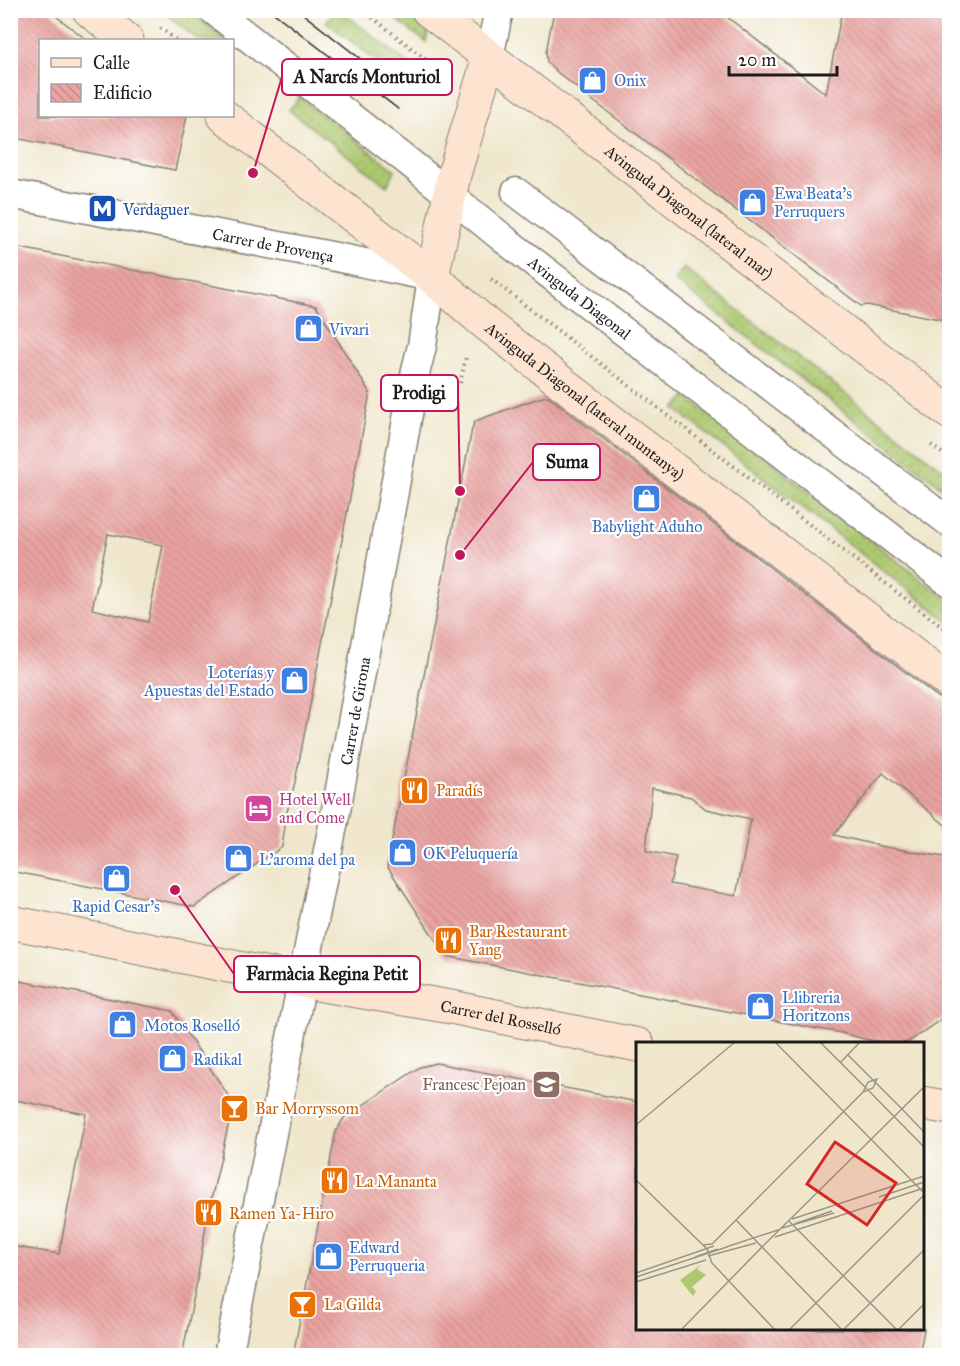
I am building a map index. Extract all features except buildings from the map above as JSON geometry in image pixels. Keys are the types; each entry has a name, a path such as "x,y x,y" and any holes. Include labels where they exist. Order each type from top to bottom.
{"street":[{"path":"88,10 126,39"},
{"name":"Avinguda Diagonal","path":"213,10 534,262 950,583"},
{"name":"Avinguda Diagonal (lateral mar)","path":"428,10 950,413"},
{"path":"432,277 456,169 489,57 499,10"},
{"name":"Avinguda Diagonal (lateral muntanya)","path":"225,117 432,277 486,324 950,683"},
{"path":"516,192 950,523"},
{"name":"Carrer de Provença","path":"10,194 432,277"},
{"name":"Carrer de Girona","path":"228,1356 339,800 422,346 432,277"},
{"name":"Carrer del Rosselló","path":"10,922 451,1007 636,1046"},
{"path":"924,1103 950,1108"}],"path":[{"path":"363,10 452,77"},
{"path":"489,277 950,633"},
{"path":"460,383 466,357"}],"green space":[{"path":"161,11 189,11 226,39 198,39"},
{"path":"334,11 341,11 419,72 416,91 326,22"},
{"path":"385,11 405,11 429,29 426,42"},
{"path":"300,97 395,170 387,186 289,110"},
{"path":"684,268 949,474 949,493 674,280"},
{"path":"686,396 949,601 949,622 675,409"}],"tram line":[{"path":"270,10 398,109"},
{"path":"298,10 408,96"}],"place":[{"name":"Onix","path":"593,80"},
{"name":"A Narcís Monturiol","path":"253,173"},
{"name":"Ewa Beata's Perruquers","path":"753,202"},
{"name":"Verdaguer","path":"102,209"},
{"name":"Vivari","path":"308,329"},
{"name":"Prodigi","path":"460,491"},
{"name":"Babylight Aduho","path":"647,498"},
{"name":"Suma","path":"460,555"},
{"name":"Loterías y Apuestas del Estado","path":"295,681"},
{"name":"Paradís","path":"415,790"},
{"name":"Hotel Well and Come","path":"258,808"},
{"name":"OK Peluquería","path":"402,853"},
{"name":"L'aroma del pa","path":"238,859"},
{"name":"Rapid Cesar's","path":"116,878"},
{"name":"Farmàcia Regina Petit","path":"175,890"},
{"name":"Bar Restaurant Yang","path":"448,940"},
{"name":"Llibreria Horitzons","path":"761,1006"},
{"name":"Motos Roselló","path":"123,1025"},
{"name":"Radikal","path":"172,1059"},
{"name":"Francesc Pejoan","path":"547,1084"},
{"name":"Bar Morryssom","path":"234,1108"},
{"name":"La Mananta","path":"334,1181"},
{"name":"Ramen Ya-Hiro","path":"208,1213"},
{"name":"Edward Perruqueria","path":"328,1256"},
{"name":"La Gilda","path":"303,1304"}]}
